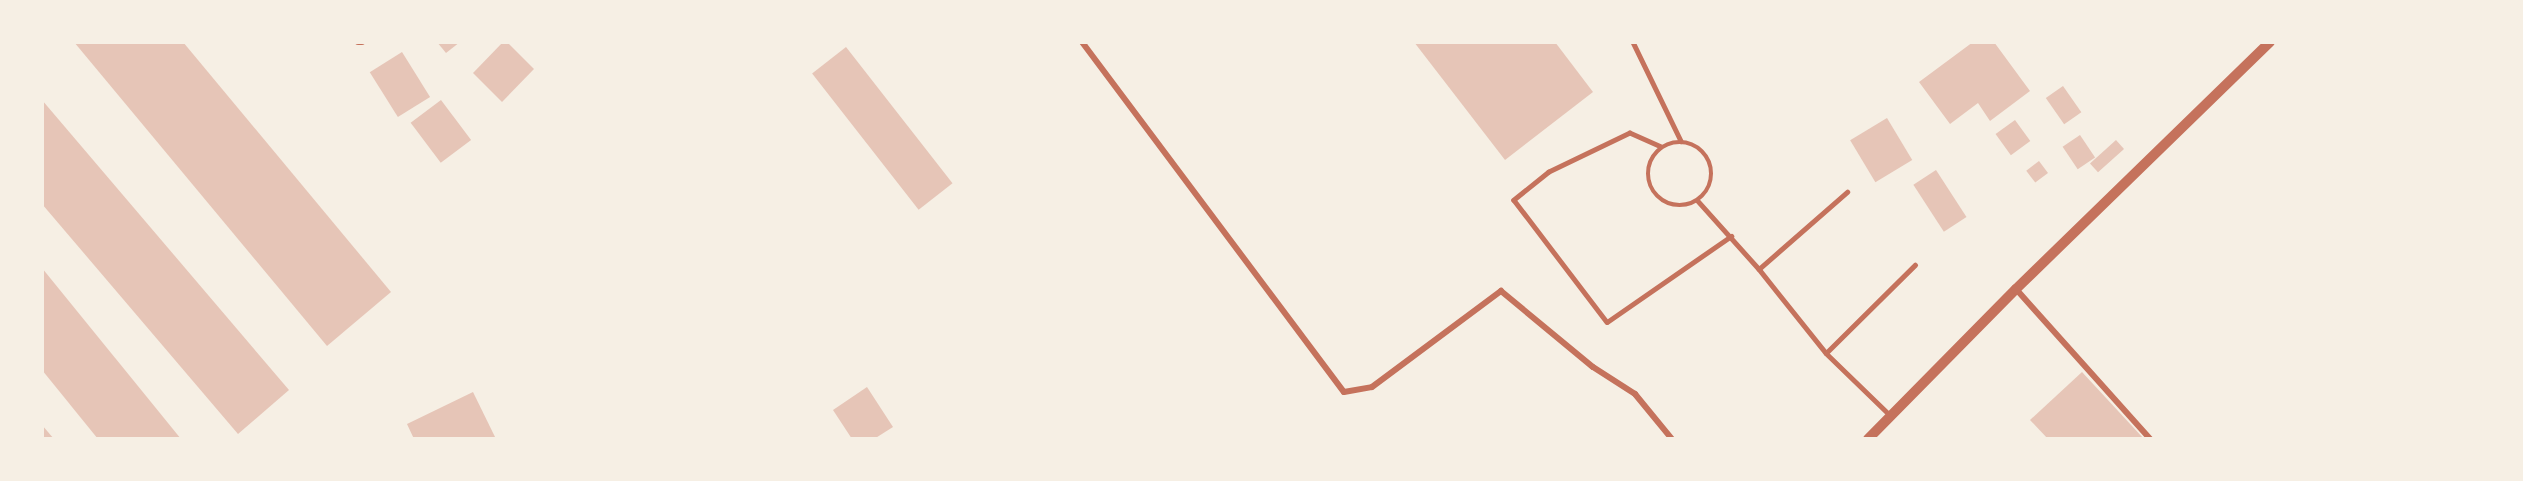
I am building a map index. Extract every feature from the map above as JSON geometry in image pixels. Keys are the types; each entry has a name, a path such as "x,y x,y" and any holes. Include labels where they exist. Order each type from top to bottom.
{"street":[{"path":"1082,42 1344,392 1372,387 1501,291 1593,367 1635,394 1672,439"},
{"path":"1868,439 2016,289 2270,42"},
{"path":"2016,289 2150,439"}],"lane":[{"path":"1633,42 1681,141"},
{"path":"1661,147 1630,133 1549,172 1514,200 1607,322 1731,236"},
{"path":"1681,141 1699,148 1711,164 1711,185 1698,201 1679,207 1660,200 1649,183 1649,163 1661,147 1681,141"},
{"path":"1759,269 1847,192"},
{"path":"1698,201 1759,269 1826,353 1892,416"},
{"path":"1826,353 1915,266"}],"building":[{"path":"74,42 183,42 391,292 327,346"},
{"path":"437,42 460,42 446,53"},
{"path":"503,42 507,42 534,69 502,102 473,73"},
{"path":"1414,42 1555,42 1593,92 1505,160"},
{"path":"1973,42 1994,42 2030,91 1990,121 1978,103 1950,124 1919,82"},
{"path":"846,47 953,183 919,210 812,73"},
{"path":"402,52 430,97 398,117 370,72"},
{"path":"2063,86 2081,112 2064,124 2046,98"},
{"path":"42,100 289,390 238,434 42,204"},
{"path":"441,100 471,140 441,163 411,123"},
{"path":"1887,118 1912,160 1875,182 1850,140"},
{"path":"2015,120 2030,141 2011,155 1996,134"},
{"path":"2080,135 2095,157 2078,169 2063,147"},
{"path":"2116,140 2124,149 2098,172 2090,163"},
{"path":"2039,161 2048,173 2035,183 2026,171"},
{"path":"1936,170 1966,217 1944,232 1913,185"},
{"path":"42,268 181,439 98,439 42,370"},
{"path":"2082,372 2144,439 2048,439 2030,420"},
{"path":"867,387 893,427 874,439 852,439 833,410"},
{"path":"473,392 496,439 414,439 407,424"},
{"path":"42,425 54,439 42,439"}]}
